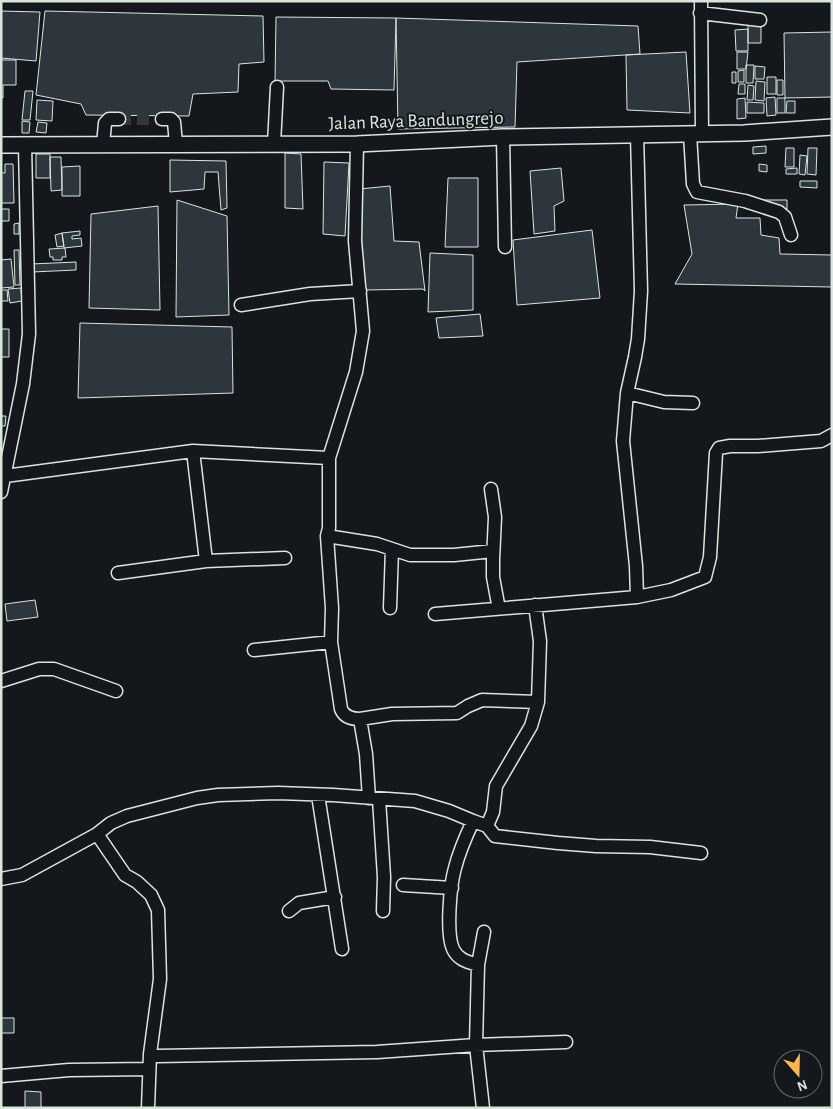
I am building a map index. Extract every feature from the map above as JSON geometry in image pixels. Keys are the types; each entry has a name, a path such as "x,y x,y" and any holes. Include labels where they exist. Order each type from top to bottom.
{"main road":[{"name":"Jalan Raya Bandungrejo","path":"1,145 357,144 637,134 696,134 832,127"}],"street":[{"path":"760,20 701,7 702,64 693,184 698,192 745,201 779,212 785,217 791,235"},
{"path":"274,144 277,86"},
{"path":"103,145 104,123 109,119 119,119"},
{"path":"162,119 171,119 174,122 176,144"},
{"path":"637,134 641,291 636,357 627,394 624,450 636,566 637,597"},
{"path":"503,138 505,247"},
{"path":"357,144 355,241 363,331 356,372 329,458 329,528 327,536 332,608 331,642 343,714 354,719 360,719 392,714 457,713 482,700 538,702"},
{"path":"1,490 23,384 29,334 25,145"},
{"path":"241,305 310,294 360,291"},
{"path":"627,394 664,402 694,403"},
{"path":"435,614 637,597 671,590 705,578 710,557 716,453 719,448 821,441 832,435"},
{"path":"5,476 193,451 329,458"},
{"path":"193,451 206,561"},
{"path":"491,489 495,517 493,577 498,604 496,608"},
{"path":"327,536 376,544 410,555 454,555 493,551"},
{"path":"390,608 392,549"},
{"path":"118,573 206,561 285,558"},
{"path":"487,826 493,812 496,786 531,726 538,702 540,641 535,605"},
{"path":"254,650 331,642"},
{"path":"1,681 39,669 54,669 116,690"},
{"path":"360,719 374,798 384,877 383,911"},
{"path":"1,879 22,876 97,834 110,823 127,816 197,798 235,794 318,795 415,801 449,811 487,826 494,836 596,846 650,846 701,853"},
{"path":"318,795 342,949"},
{"path":"472,820 454,870 449,920 450,938 454,950 462,960 478,965"},
{"path":"97,834 125,875 146,889 156,903 158,910 160,979 150,1054 148,1108"},
{"path":"403,885 452,888"},
{"path":"289,911 299,902 335,897"},
{"path":"483,1108 476,1045 478,965 484,932"},
{"path":"150,1054 157,1056 192,1056 377,1052 476,1045 566,1042"},
{"path":"1,1076 69,1070 149,1070"}],"building":[{"path":"1,11 40,12 36,61 1,58"},
{"path":"45,11 263,16 264,62 239,64 238,92 193,94 189,116 86,115 81,104 36,95"},
{"path":"276,17 396,18 394,90 331,89 328,81 275,81"},
{"path":"396,18 638,26 640,54 517,62 515,127 398,129"},
{"path":"761,23 761,43 748,43 748,24"},
{"path":"748,29 748,51 736,51 735,30"},
{"path":"832,32 832,97 785,98 784,33"},
{"path":"686,52 690,113 627,110 626,55"},
{"path":"737,52 748,52 746,69 737,69"},
{"path":"1,60 16,60 16,85 3,85 3,98 1,98"},
{"path":"746,65 754,65 753,83 746,83"},
{"path":"755,66 765,67 764,79 755,79"},
{"path":"744,70 744,82 738,82 738,71"},
{"path":"732,72 736,72 736,83 732,83"},
{"path":"767,77 776,77 776,94 767,94"},
{"path":"777,80 783,80 783,95 777,95"},
{"path":"756,81 765,82 764,101 755,100"},
{"path":"739,84 745,84 745,94 738,94"},
{"path":"748,85 754,86 753,100 747,100"},
{"path":"25,91 33,91 30,120 22,120"},
{"path":"775,97 776,115 767,116 766,98"},
{"path":"745,98 746,118 737,119 737,99"},
{"path":"777,98 785,98 785,113 777,113"},
{"path":"37,100 53,101 52,121 36,120"},
{"path":"787,101 795,101 795,113 786,113"},
{"path":"747,102 764,103 764,113 747,113"},
{"path":"22,121 30,122 29,133 22,133"},
{"path":"38,122 47,123 46,133 36,132"},
{"path":"766,146 766,153 753,154 753,147"},
{"path":"786,148 794,148 794,167 785,167"},
{"path":"808,148 817,148 816,175 807,174"},
{"path":"285,153 301,154 303,209 285,208"},
{"path":"36,154 50,154 50,178 36,178"},
{"path":"800,155 807,156 805,175 799,174"},
{"path":"50,157 61,157 62,190 51,191"},
{"path":"170,160 226,161 227,208 221,210 218,172 205,172 204,189 170,192"},
{"path":"324,162 349,163 345,236 323,234"},
{"path":"5,164 13,164 14,203 1,203 1,173 5,173"},
{"path":"759,164 767,165 767,172 759,171"},
{"path":"80,166 80,196 62,196 62,167"},
{"path":"561,168 564,201 554,206 555,231 534,234 530,171"},
{"path":"797,168 797,174 786,174 786,169"},
{"path":"448,178 478,178 478,247 445,247"},
{"path":"800,181 817,181 817,188 800,187"},
{"path":"390,186 394,241 419,242 425,291 423,289 364,290 359,189"},
{"path":"177,200 227,216 229,315 176,317"},
{"path":"765,200 787,200 787,209 772,209 764,206"},
{"path":"738,204 736,218 760,218 761,235 779,238 780,254 832,255 832,287 675,284 692,254 684,205"},
{"path":"158,206 160,310 89,308 91,214"},
{"path":"1,209 9,209 9,221 1,221"},
{"path":"19,223 19,234 14,234 14,224"},
{"path":"592,230 600,298 517,305 513,240"},
{"path":"80,231 80,235 72,236 72,239 81,238 82,246 64,248 62,233"},
{"path":"62,233 64,246 57,247 55,235"},
{"path":"65,248 66,257 62,257 62,260 53,260 53,257 50,257 49,249"},
{"path":"14,250 19,250 20,285 15,285"},
{"path":"430,253 473,255 473,310 428,312"},
{"path":"11,259 14,287 1,288 1,260"},
{"path":"76,262 76,270 32,272 31,264"},
{"path":"21,288 22,301 10,303 8,289"},
{"path":"1,290 7,290 8,301 1,301"},
{"path":"480,314 483,336 439,338 436,318"},
{"path":"80,323 232,327 233,393 78,398"},
{"path":"1,329 9,329 9,357 1,357"},
{"path":"1,416 6,416 5,426 1,426"},
{"path":"35,600 38,617 7,621 5,604"},
{"path":"1,1018 14,1018 14,1033 1,1033"},
{"path":"25,1091 41,1092 41,1108 25,1108"}],"tunnel":[{"path":"119,119 162,119"}]}
